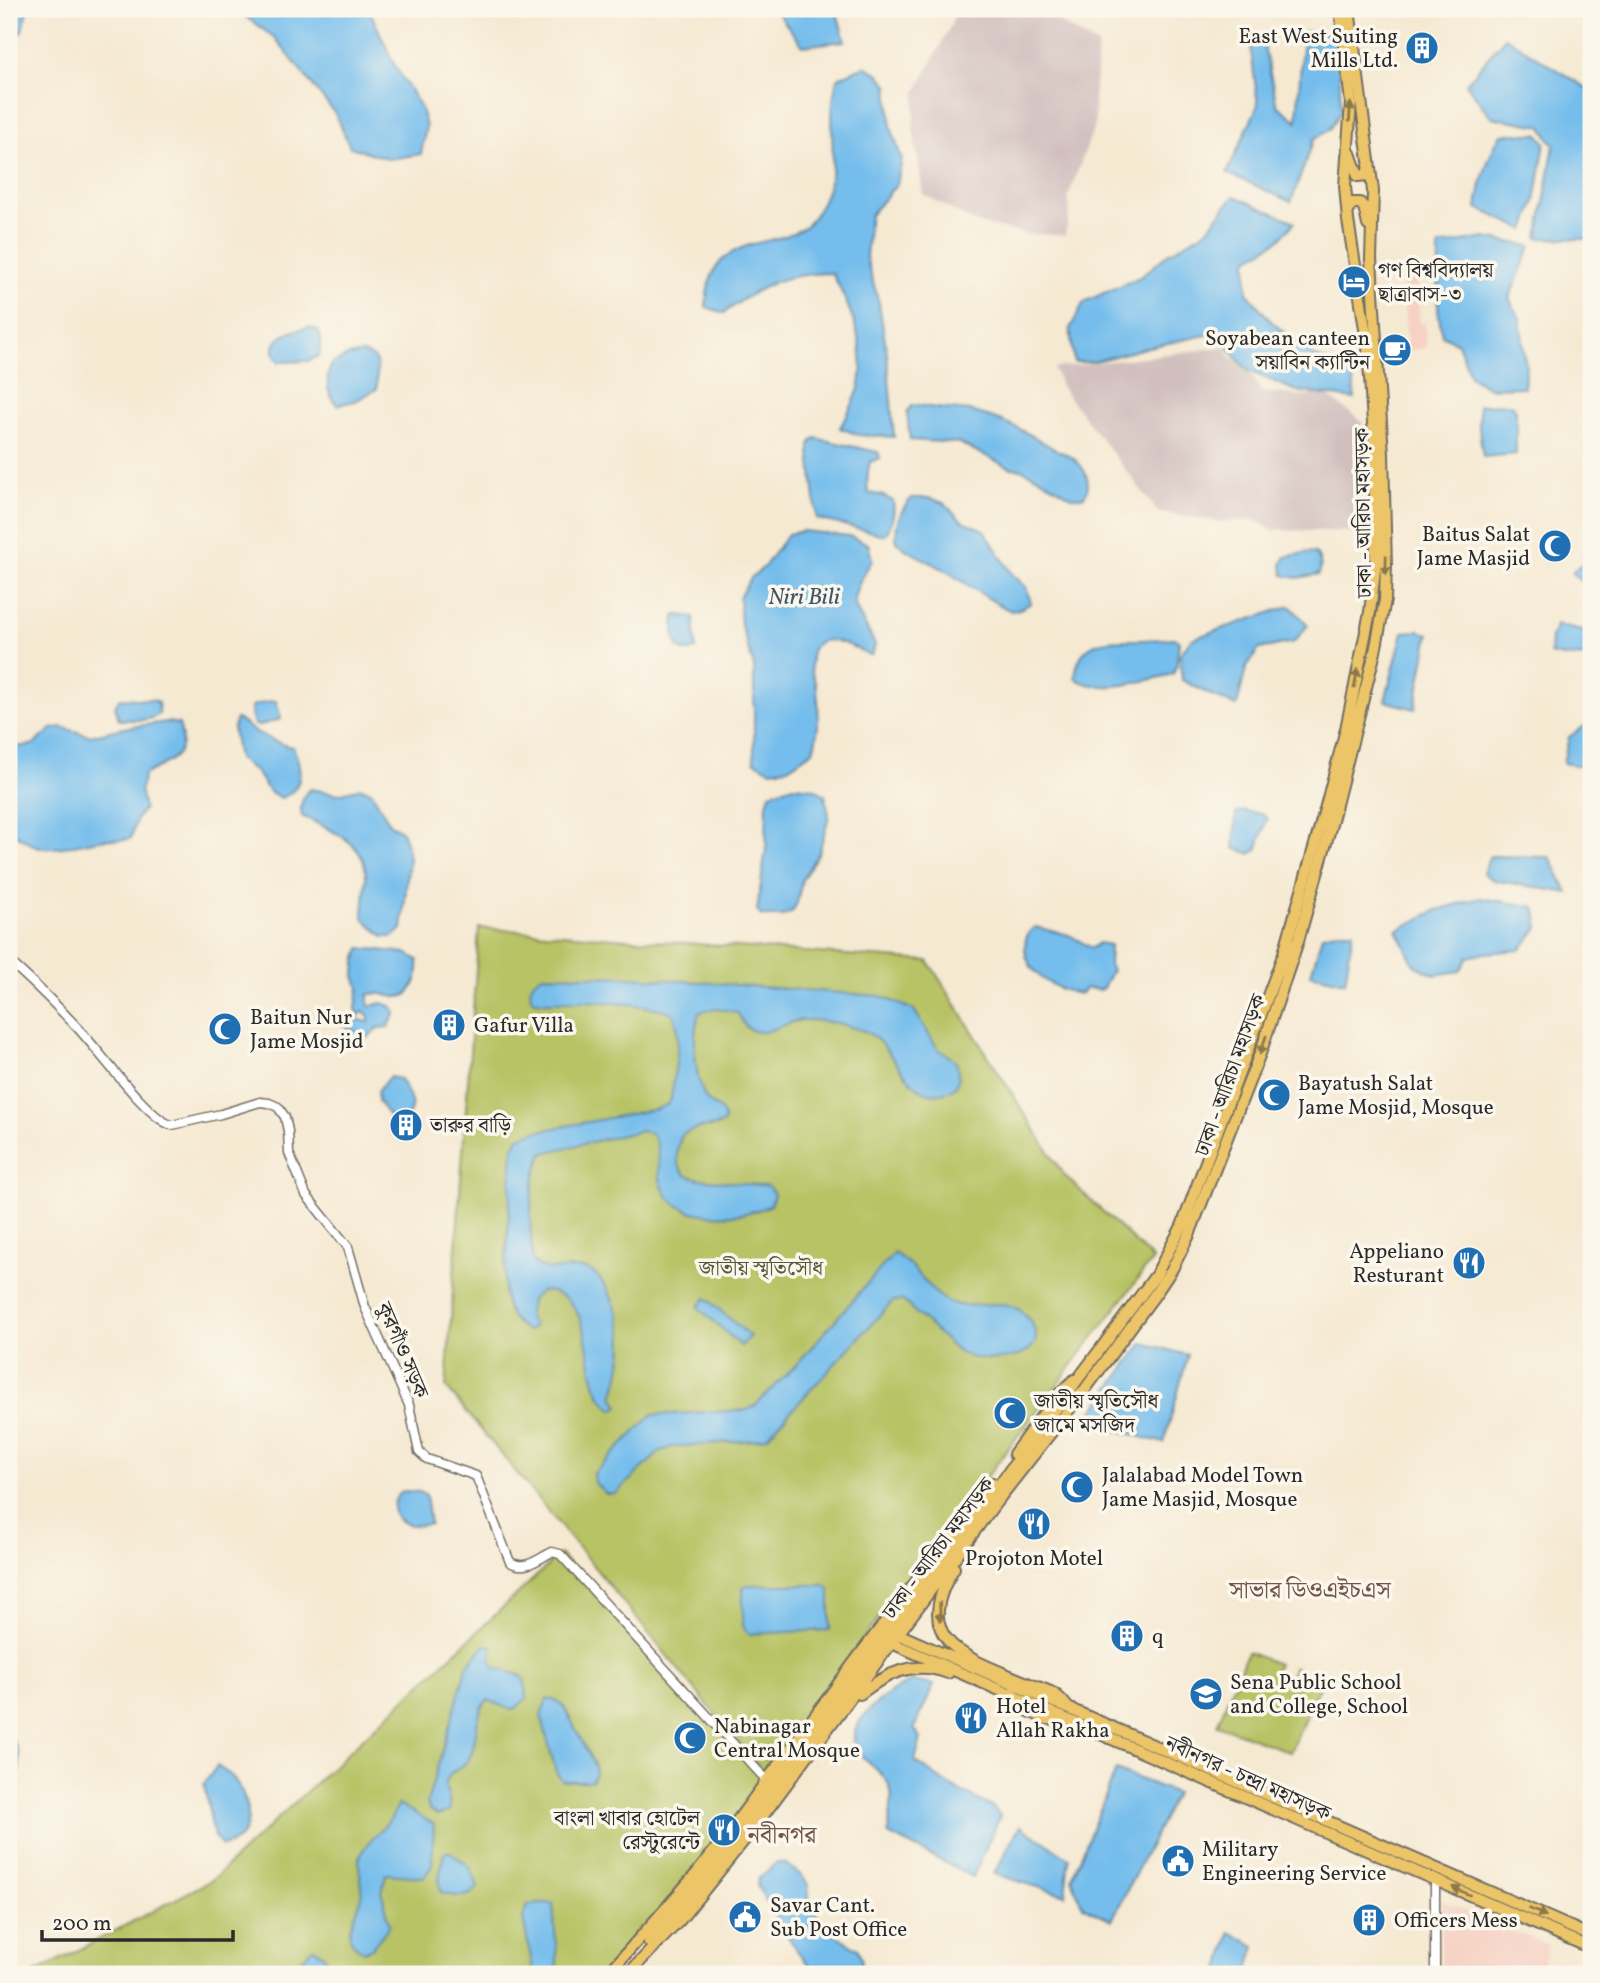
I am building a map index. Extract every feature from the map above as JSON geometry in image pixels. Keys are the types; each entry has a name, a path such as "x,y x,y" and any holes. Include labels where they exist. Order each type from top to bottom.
{"highway":[{"path":"618,1974 670,1919 895,1638 1156,1275 1182,1226 1284,953 1346,729 1370,612 1376,562 1374,438 1368,348 1345,186 1350,93 1340,9"},
{"name":"ঢাকা - আরিচা মহাসড়ক","path":"628,1974 679,1921 850,1702 895,1638 1133,1325 1172,1269 1189,1235 1261,1051 1298,941 1375,652 1385,600 1385,506 1370,240 1373,205 1370,163 1349,9"},
{"path":"1348,141 1359,176 1367,176 1370,163"},
{"path":"1348,212 1352,203 1360,203 1364,207 1370,240"},
{"path":"608,1974 697,1873 768,1782 859,1656 1056,1397 1067,1385 1082,1377"},
{"path":"850,1702 883,1676 910,1667 946,1672 1046,1719 1068,1715 1057,1695 955,1650 947,1641 941,1626 940,1594 970,1546 977,1529"},
{"name":"নবীনগর - চন্দ্রা মহাসড়ক","path":"895,1638 1591,1948"},
{"name":"নবীনগর - চন্দ্রা মহাসড়ক","path":"1068,1715 1591,1936"}],"street":[{"name":"কুরগাঁও সড়ক","path":"9,961 77,1027 139,1098 166,1124 173,1125 221,1114 260,1102 278,1107 285,1116 289,1153 306,1195 348,1247 365,1307 409,1405 419,1452 427,1459 476,1475 510,1562 521,1566 538,1561 552,1552 560,1554 768,1782"},
{"path":"1435,1879 1435,1974"}],"shaded area":[{"path":"957,9 1031,9 1053,18 1098,45 1095,124 1068,197 1070,211 1065,235 1025,234 974,222 923,194 913,127 916,92"},
{"path":"1416,273 1420,323 1425,323 1426,348 1407,350 1402,274"},
{"path":"1224,347 1233,359 1240,359 1262,392 1308,396 1317,389 1362,421 1362,532 1272,530 1254,520 1219,522 1158,512 1062,388 1054,368"},
{"path":"1441,1900 1548,1945 1540,1974 1441,1974"}],"green space":[{"name":"জাতীয় স্মৃতিসৌধ","path":"479,928 928,961 1063,1174 1153,1259 762,1771 446,1387"},
{"path":"560,1554 768,1782 607,1974 33,1974 212,1880"},
{"path":"1247,1652 1278,1664 1274,1673 1288,1681 1294,1667 1319,1687 1290,1752 1217,1725"}],"water":[{"path":"9,9 28,9 21,33 9,35"},
{"path":"235,9 369,9 395,66 420,106 426,126 421,154 389,159 350,147 336,115 275,38"},
{"path":"777,9 836,9 845,41 803,46"},
{"path":"1303,32 1338,35 1341,111 1329,130 1314,139 1291,202 1227,173 1258,105 1250,42 1262,37 1277,105 1297,121"},
{"path":"1505,37 1591,91 1591,239 1538,238 1554,145 1541,126 1491,117 1466,84"},
{"path":"864,66 878,73 888,85 891,127 902,160 897,184 870,215 866,257 879,303 887,354 894,437 859,435 840,428 858,390 862,363 854,323 832,273 786,278 774,282 724,313 706,307 711,277 721,262 736,250 800,230 807,225 820,206 832,170 832,116 838,78"},
{"path":"1501,134 1538,134 1545,142 1535,202 1525,230 1477,208 1485,169"},
{"path":"1234,196 1295,222 1280,239 1247,260 1247,293 1271,321 1313,356 1352,370 1355,399 1297,391 1248,371 1216,333 1092,362 1074,362 1070,329 1084,302 1142,276 1169,253 1206,231"},
{"path":"1485,238 1531,246 1509,298 1520,319 1526,367 1524,387 1489,388 1470,376 1458,343 1442,335 1438,310 1439,246"},
{"path":"309,327 318,330 321,339 319,356 308,361 279,362 275,354 276,342 287,334"},
{"path":"364,353 374,358 377,365 377,389 355,401 337,405 328,386 331,365 347,356"},
{"path":"1510,404 1516,410 1516,454 1483,457 1479,405"},
{"path":"912,406 980,414 1021,430 1070,456 1079,464 1087,478 1086,493 1083,497 1072,497 1036,476 1011,468 959,443 910,440 907,412"},
{"path":"815,438 878,452 880,458 870,462 868,493 893,501 892,518 885,535 817,519 810,452 810,444"},
{"path":"912,498 930,498 944,503 961,520 984,530 1012,574 1026,587 1031,603 1011,611 897,542 899,518"},
{"name":"Niri Bili","path":"803,531 849,536 868,544 872,560 857,587 855,604 875,645 872,655 830,640 821,641 815,646 811,655 811,669 816,683 818,718 813,751 788,768 770,770 754,761 754,667 741,625 739,597 751,578 764,567 788,534"},
{"path":"1315,553 1319,558 1319,574 1297,578 1283,575 1282,563 1286,557"},
{"path":"1584,561 1591,563 1591,591 1572,573"},
{"path":"1290,606 1308,625 1294,642 1259,649 1246,668 1237,706 1182,680 1180,655 1191,639"},
{"path":"676,615 694,617 696,649 683,651 678,646 674,632"},
{"path":"1556,625 1591,631 1591,656 1563,657 1550,654 1551,637"},
{"path":"1419,631 1429,634 1415,709 1385,701 1403,632"},
{"path":"1175,638 1179,642 1173,674 1109,686 1097,686 1075,678 1081,656 1095,644 1114,640"},
{"path":"120,698 154,700 158,702 159,714 145,720 119,720 115,706"},
{"path":"276,701 281,719 258,726 254,724 252,706"},
{"path":"236,719 270,739 293,747 299,777 298,783 289,794 281,798 269,791 255,771 238,759 233,729"},
{"path":"1591,721 1591,768 1563,763 1569,737"},
{"path":"167,722 179,724 182,745 169,762 144,775 140,789 144,809 137,818 131,838 44,848 14,834 9,835 9,746 34,744 52,729 61,727 90,736"},
{"path":"794,786 813,788 825,795 829,816 819,852 802,880 792,912 783,916 762,916 757,911 766,848 767,804 770,793"},
{"path":"361,788 371,791 390,824 402,832 406,842 409,858 402,929 393,937 384,937 363,918 366,875 359,853 344,838 302,816 301,812 304,797 310,789 338,794"},
{"path":"1243,811 1263,814 1267,819 1257,850 1250,854 1234,848 1236,814"},
{"path":"1490,856 1550,857 1568,893 1493,880 1483,873"},
{"path":"1480,898 1535,907 1539,927 1520,950 1468,957 1460,971 1435,975 1414,965 1397,930 1437,910"},
{"path":"1035,927 1069,935 1092,948 1099,943 1110,945 1109,965 1112,970 1103,988 1086,988 1080,994 1061,989 1043,979 1030,965 1026,956 1026,940"},
{"path":"1353,931 1345,982 1311,974 1322,935"},
{"path":"360,948 406,953 418,960 417,978 408,993 397,997 368,995 369,1006 383,1003 393,1007 396,1013 388,1027 378,1028 367,1038 341,1024 337,1017 369,1022 369,1016 363,1011 359,1016 356,1009 359,987 355,976"},
{"path":"542,975 631,977 880,996 914,1010 938,1049 956,1061 959,1078 955,1087 939,1093 926,1092 915,1085 875,1038 864,1031 833,1023 801,1020 757,1032 746,1027 738,1013 708,1010 699,1013 697,1022 696,1065 704,1095 721,1110 724,1123 694,1129 682,1135 677,1151 679,1166 686,1175 700,1179 768,1186 774,1194 771,1205 742,1214 707,1215 677,1205 666,1194 660,1179 658,1150 651,1133 640,1131 543,1153 535,1177 531,1206 533,1262 547,1269 589,1270 599,1278 613,1300 622,1327 623,1354 613,1397 619,1406 613,1410 601,1397 595,1383 579,1316 570,1303 558,1294 541,1291 531,1300 528,1316 534,1326 528,1331 514,1320 508,1311 504,1293 513,1147 519,1137 534,1132 657,1109 668,1104 676,1066 677,1029 671,1012 649,1007 604,1002 532,1000 531,986"},
{"path":"389,1077 400,1079 408,1094 411,1108 406,1118 392,1120 378,1101 377,1092"},
{"path":"894,1253 948,1301 964,1306 1002,1304 1018,1309 1035,1331 1035,1342 1028,1351 1016,1356 1001,1359 970,1357 958,1352 903,1301 893,1301 767,1437 672,1447 661,1451 615,1494 606,1494 595,1483 594,1473 652,1415 747,1410 755,1406 795,1366"},
{"path":"706,1298 750,1336 741,1346 698,1307"},
{"path":"1143,1343 1188,1355 1164,1443 1085,1422"},
{"path":"400,1492 426,1495 430,1524 405,1523 395,1515 395,1501"},
{"path":"825,1585 830,1589 830,1630 749,1634 743,1626 743,1587"},
{"path":"484,1646 493,1648 490,1660 496,1668 522,1676 526,1699 515,1709 488,1700 483,1706 470,1757 449,1776 446,1784 449,1812 437,1815 430,1810 427,1803 467,1666"},
{"path":"912,1681 934,1685 914,1728 921,1738 915,1761 949,1785 994,1808 1000,1816 973,1877 888,1834 892,1801 889,1785 857,1750 854,1740 862,1718 882,1699"},
{"path":"547,1699 557,1701 564,1707 595,1766 591,1781 563,1781 556,1772 541,1715"},
{"path":"9,1737 17,1747 20,1761 17,1775 9,1785"},
{"path":"217,1766 238,1785 247,1806 248,1817 242,1835 234,1842 222,1846 214,1837 204,1784"},
{"path":"1116,1770 1176,1793 1112,1920 1082,1906 1072,1878"},
{"path":"399,1804 434,1824 432,1866 424,1877 386,1874 382,1893 390,1925 372,1948 365,1951 351,1940 350,1933 362,1895 360,1857"},
{"path":"1020,1826 1069,1858 1065,1895 994,1874"},
{"path":"444,1852 451,1852 470,1867 478,1887 471,1894 456,1896 441,1892 439,1879"},
{"path":"776,1863 786,1864 802,1876 808,1885 809,1897 816,1914 834,1934 858,1949 862,1961 857,1974 816,1974 796,1949 757,1886 758,1879"},
{"path":"553,1903 558,1972 561,1974 534,1974 523,1918 528,1905"},
{"path":"1230,1932 1255,1946 1248,1974 1219,1974"},
{"path":"314,1948 326,1959 328,1974 292,1974 306,1955"}],"place":[{"name":"East West Suiting Mills Ltd.","path":"1422,48"},
{"name":"গণ বিশ্ববিদ্যালয় ছাত্রাবাস-৩","path":"1354,282"},
{"name":"Soyabean canteen সয়াবিন ক্যান্টিন","path":"1395,350"},
{"name":"Baitus Salat Jame Masjid","path":"1555,546"},
{"name":"Gafur Villa","path":"449,1025"},
{"name":"Baitun Nur Jame Mosjid","path":"225,1029"},
{"name":"Bayatush Salat Jame Mosjid, Mosque","path":"1274,1095"},
{"name":"তারুর বাড়ি","path":"406,1125"},
{"name":"Appeliano Resturant","path":"1469,1263"},
{"name":"জাতীয় স্মৃতিসৌধ জামে মসজিদ","path":"1010,1413"},
{"name":"Jalalabad Model Town Jame Masjid, Mosque","path":"1077,1487"},
{"name":"Projoton Motel","path":"1034,1524"},
{"name":"q","path":"1127,1636"},
{"name":"Sena Public School and College, School","path":"1206,1694"},
{"name":"Hotel Allah Rakha","path":"971,1718"},
{"name":"Nabinagar Central Mosque","path":"690,1738"},
{"name":"বাংলা খাবার হোটেল রেস্টুরেন্টে","path":"724,1830"},
{"name":"Military Engineering Service","path":"1178,1861"},
{"name":"Savar Cant. Sub Post Office","path":"745,1917"},
{"name":"Officers Mess","path":"1369,1920"}],"district":[{"name":"সাভার ডিওএইচএস","path":"1310,1590"},
{"name":"নবীনগর","path":"782,1835"}]}
